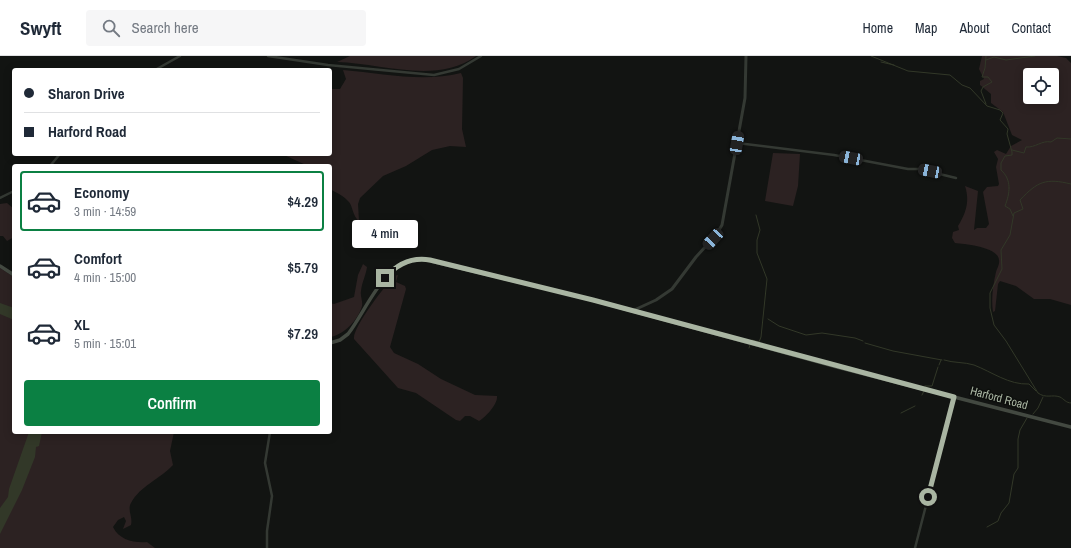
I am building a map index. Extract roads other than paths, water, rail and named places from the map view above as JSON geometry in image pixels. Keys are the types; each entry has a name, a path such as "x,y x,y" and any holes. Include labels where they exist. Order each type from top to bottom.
{"main road":[{"name":"Harford Road","path":"332,342 340,340 348,334 390,272 408,261 417,259 454,266 632,311 1071,427"},
{"path":"0,266 12,274"}],"street":[{"path":"159,68 180,56"},
{"path":"268,56 434,75 458,69 481,56"},
{"path":"632,311 656,300 672,289 718,232 725,215 745,98 746,56"},
{"path":"737,143 834,154 908,169 919,169 956,178"},
{"path":"52,164 58,156"},
{"path":"0,198 12,193"},
{"path":"915,548 954,397"},
{"path":"267,548 267,531 272,496 265,463 270,434"}],"waterway":[{"path":"871,56 908,71 950,75 962,85 970,88 987,106 1000,110 1003,113 1000,120 1008,129 1007,134 1012,155 1005,156 1001,163 1001,170 1007,178 1009,187 1005,206 1010,209 1013,216"},
{"path":"986,56 985,68 982,77 988,77 992,82 983,87 981,91 986,104"},
{"path":"986,60 994,57 1006,60 1035,56"},
{"path":"881,62 894,65"},
{"path":"1012,150 1024,153 1026,147 1051,142 1057,138 1071,139"},
{"path":"1038,393 1006,341 994,325 990,308 990,293 1002,269 1001,250 1010,235 1014,213 1023,209 1020,200 1037,185 1049,181 1071,184"},
{"path":"752,340 759,342 761,337 767,279 757,253 757,240 760,230 756,215"},
{"path":"768,319 779,326 806,335 822,333 855,338 863,341"},
{"path":"865,343 893,351 942,360"},
{"path":"939,365 941,360"},
{"path":"944,360 974,365 1008,380 1022,384 1029,384 1036,391"},
{"path":"925,386 932,386 938,367"},
{"path":"922,395 924,391"},
{"path":"1038,393 1044,396 1060,397 1066,402 1071,403"},
{"path":"1033,414 1038,408 1043,397"},
{"path":"901,413 915,406"},
{"path":"987,527 998,521 1001,513 1009,503 1014,474 1018,468 1018,439 1020,430 1027,418"}]}
